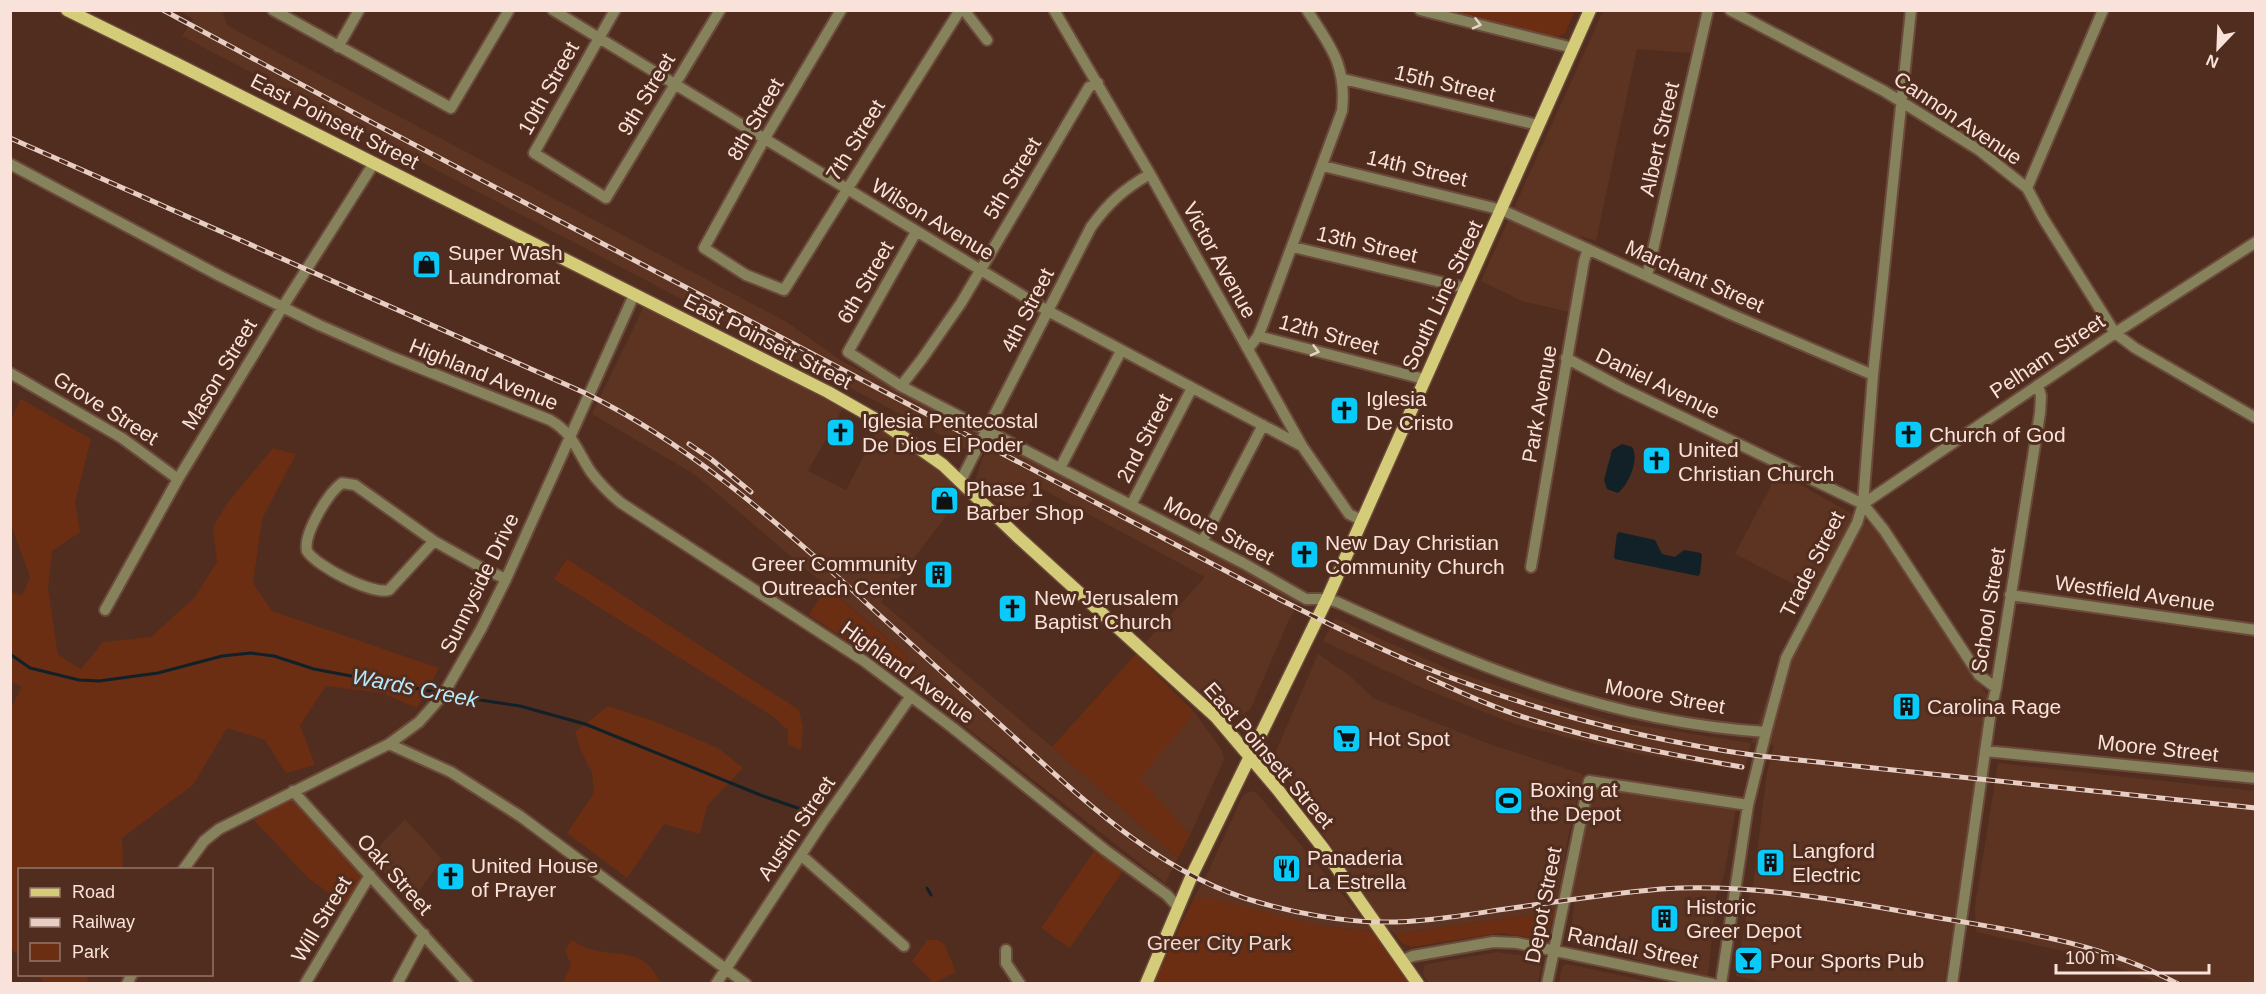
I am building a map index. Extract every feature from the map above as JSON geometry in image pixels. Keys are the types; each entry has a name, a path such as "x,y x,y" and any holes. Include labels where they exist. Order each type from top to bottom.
{"main road":[{"name":"East Poinsett Street","path":"67,10 857,408 913,443 943,465 1216,717 1251,757 1323,848 1418,984"},
{"name":"South Line Street","path":"1146,984 1178,908 1234,788 1327,599 1590,10"}],"street":[{"path":"273,10 451,108 509,10"},
{"path":"338,47 359,10"},
{"name":"Wilson Avenue","path":"553,10 1048,311 1302,446"},
{"name":"10th Street","path":"606,198 534,153 615,10"},
{"name":"9th Street","path":"606,198 720,10"},
{"name":"8th Street","path":"784,290 746,275 704,248 765,138 841,10"},
{"name":"7th Street","path":"784,290 960,10"},
{"path":"964,10 987,40"},
{"name":"Victor Avenue","path":"1054,10 1150,174 1302,446 1349,514 1361,519"},
{"path":"1248,350 1258,336 1342,111 1343,79 1334,52 1307,10"},
{"path":"1420,10 1573,48"},
{"name":"Albert Street","path":"1647,276 1708,10"},
{"name":"Cannon Avenue","path":"1730,10 1902,102 1979,150 2027,188 2043,218 2115,333 2135,348 2256,418"},
{"name":"Trade Street","path":"1720,984 1749,805 1786,658 1857,524 1863,504 1873,375 1911,10"},
{"path":"2027,188 2103,10"},
{"name":"15th Street","path":"1343,79 1538,125"},
{"name":"5th Street","path":"901,386 942,332 1089,87 1098,83"},
{"name":"Mason Street","path":"105,610 178,479 374,163"},
{"name":"Highland Avenue","path":"10,164 282,308 393,357 550,420 570,435 591,472 621,503 864,661 1023,783 1105,850 1167,895 1178,908"},
{"name":"14th Street","path":"1323,166 1502,210"},
{"name":"4th Street","path":"960,482 1083,242 1101,213 1126,188 1150,174"},
{"name":"Marchant Street","path":"1502,210 1873,375"},
{"name":"6th Street","path":"848,352 916,232"},
{"name":"Pelham Street","path":"1863,504 2115,333 2256,242"},
{"name":"13th Street","path":"1293,247 1467,288"},
{"name":"Park Avenue","path":"1531,567 1566,358 1588,249"},
{"name":"Sunnyside Drive","path":"184,868 204,842 219,829 389,744 419,722 443,695 506,579 634,295"},
{"name":"12th Street","path":"1258,336 1424,379"},
{"path":"1060,468 1121,351"},
{"name":"Moore Street","path":"848,352 901,386 1202,542 1306,599 1327,599 1476,664 1560,694 1650,717 1766,732"},
{"name":"Daniel Avenue","path":"1566,358 1863,504"},
{"name":"Grove Street","path":"10,373 122,438 178,479"},
{"name":"School Street","path":"1952,984 1985,751 2040,413 2041,396 2038,386"},
{"name":"2nd Street","path":"1131,505 1192,388"},
{"path":"1202,542 1263,425"},
{"path":"434,541 392,588 380,592 335,572 310,555 306,546 321,510 339,485 347,482 355,485 434,541 506,579"},
{"path":"1863,504 1884,530 1979,675 1996,688"},
{"name":"Westfield Avenue","path":"2010,595 2256,630"},
{"name":"Austin Street","path":"716,984 801,855 911,696"},
{"path":"389,744 451,772 520,816 746,984"},
{"name":"Moore Street","path":"1985,751 2256,778"},
{"name":"Depot Street","path":"1547,984 1589,781 1749,805"},
{"name":"Oak Street","path":"293,791 468,984"},
{"path":"801,855 903,946"},
{"name":"Will Street","path":"305,984 370,875"},
{"path":"397,984 424,934"},
{"name":"Randall Street","path":"1403,960 1492,942 1517,943 1713,984"},
{"path":"1006,950 1006,963 1020,984"}],"shaded area":[{"path":"180,11 222,11 228,26 785,321 842,361 980,433 970,451 182,36 193,19"},
{"path":"1603,11 1702,11 1691,53 1637,49 1596,241 1581,236 1569,312 1522,301 1481,281"},
{"path":"644,306 843,408 808,471 846,490 879,427 935,467 964,492 881,602 1052,747 1178,858 1165,883 911,684 907,655 694,474 592,414"},
{"path":"993,438 1300,601 1288,622 1250,710 1236,717 1227,716 1146,642 1205,577 1042,489 1015,520 976,485 975,481 983,457"},
{"path":"1622,444 1632,447 1635,459 1626,484 1618,493 1607,489 1604,480 1612,450"},
{"path":"1778,472 1877,528 1989,698 1944,983 1773,984 1736,976 1753,886 1767,773 1774,745 1751,743 1782,655 1811,593 1735,554"},
{"path":"1619,532 1655,540 1662,554 1675,557 1684,550 1701,553 1700,574 1698,576 1615,559"},
{"path":"1335,618 1450,670 1546,702 1616,722 1751,743 1744,771 1629,752 1517,725 1423,688 1323,641"},
{"path":"1318,654 1349,675 1373,698 1492,745 1583,774 1567,842 1555,911 1395,934 1378,917 1273,758"},
{"path":"1195,713 1222,750 1224,760 1190,835 1139,778"},
{"path":"1998,763 2255,791 2255,983 2158,983 2091,957 1976,932 1975,906"},
{"path":"1593,785 1736,808 1724,875 1716,897 1708,977 1570,941 1574,904 1570,895"},
{"path":"1252,791 1257,793 1373,931 1321,926 1194,898 1243,795"},
{"path":"405,819 442,859 410,904 370,856"},
{"path":"1497,952 1542,961 1538,983 1429,983 1423,975 1424,966 1428,964"},
{"path":"1567,964 1656,983 1559,983 1562,966"}],"green space":[{"path":"1437,11 1575,11 1565,33 1555,38"},
{"path":"21,399 91,439 75,502 80,532 52,551 48,589 58,655 81,669 103,642 151,637 195,597 217,562 213,527 228,502 273,448 296,454 262,519 253,583 272,611 439,668 417,708 382,693 326,686 300,725 315,765 286,773 265,740 227,728 193,785 122,838 123,868 18,868 18,955 10,948 10,709 22,687 11,682 10,591 22,596 30,577 10,522 11,419"},
{"path":"567,559 799,710 803,727 801,750 788,744 788,730 774,717 554,579"},
{"path":"826,587 907,655 911,684 809,615"},
{"path":"1136,654 1195,713 1140,778 1190,835 1178,858 1052,747"},
{"path":"608,706 656,722 718,748 743,768 707,806 700,834 664,824 627,878 567,833 594,793 592,773 580,749 575,732"},
{"path":"289,800 299,803 365,875 346,905 308,878 254,820"},
{"path":"1094,851 1123,871 1070,948 1041,928"},
{"name":"Greer City Park","path":"1207,897 1321,926 1373,931 1409,983 1153,983 1194,898"},
{"path":"1555,911 1549,932 1540,939 1501,933 1411,947 1403,944 1395,934"},
{"path":"572,940 589,949 630,955 639,959 654,972 660,983 563,983 571,965 565,950"},
{"path":"927,940 938,940 944,944 956,972 934,983 912,961"},
{"path":"38,976 88,976 87,984 45,983"}],"waterway":[{"name":"Wards Creek","path":"10,654 30,668 79,680 99,681 158,673 222,656 251,653 274,656 314,669 441,693"},
{"name":"Wards Creek","path":"447,695 520,706 585,724 763,796 812,813"},
{"name":"Wards Creek","path":"927,888 931,895"}],"railway":[{"path":"163,10 373,123 1281,600 1386,651 1462,682 1588,722 1673,741 1760,756 2256,808"},
{"path":"10,138 585,393 622,412 691,457 757,507 1062,780 1123,831 1155,854 1224,891 1303,913 1376,922 1420,921 1661,889 1728,888 1795,894 2056,939 2118,957 2178,984"},
{"path":"689,444 751,492"},
{"path":"1429,678 1495,707 1561,729 1690,758 1742,767"}],"place":[{"name":"Super Wash Laundromat","path":"427,264"},
{"name":"Iglesia De Cristo","path":"1345,410"},
{"name":"Iglesia Pentecostal De Dios El Poder","path":"841,432"},
{"name":"Church of God","path":"1908,434"},
{"name":"United Christian Church","path":"1657,461"},
{"name":"Phase 1 Barber Shop","path":"945,500"},
{"name":"New Day Christian Community Church","path":"1304,554"},
{"name":"Greer Community Outreach Center","path":"938,575"},
{"name":"New Jerusalem Baptist Church","path":"1013,609"},
{"name":"Carolina Rage","path":"1906,706"},
{"name":"Hot Spot","path":"1347,738"},
{"name":"Boxing at the Depot","path":"1509,801"},
{"name":"Langford Electric","path":"1771,862"},
{"name":"Panaderia La Estrella","path":"1286,869"},
{"name":"United House of Prayer","path":"450,877"},
{"name":"Historic Greer Depot","path":"1665,918"},
{"name":"Pour Sports Pub","path":"1749,960"}]}
